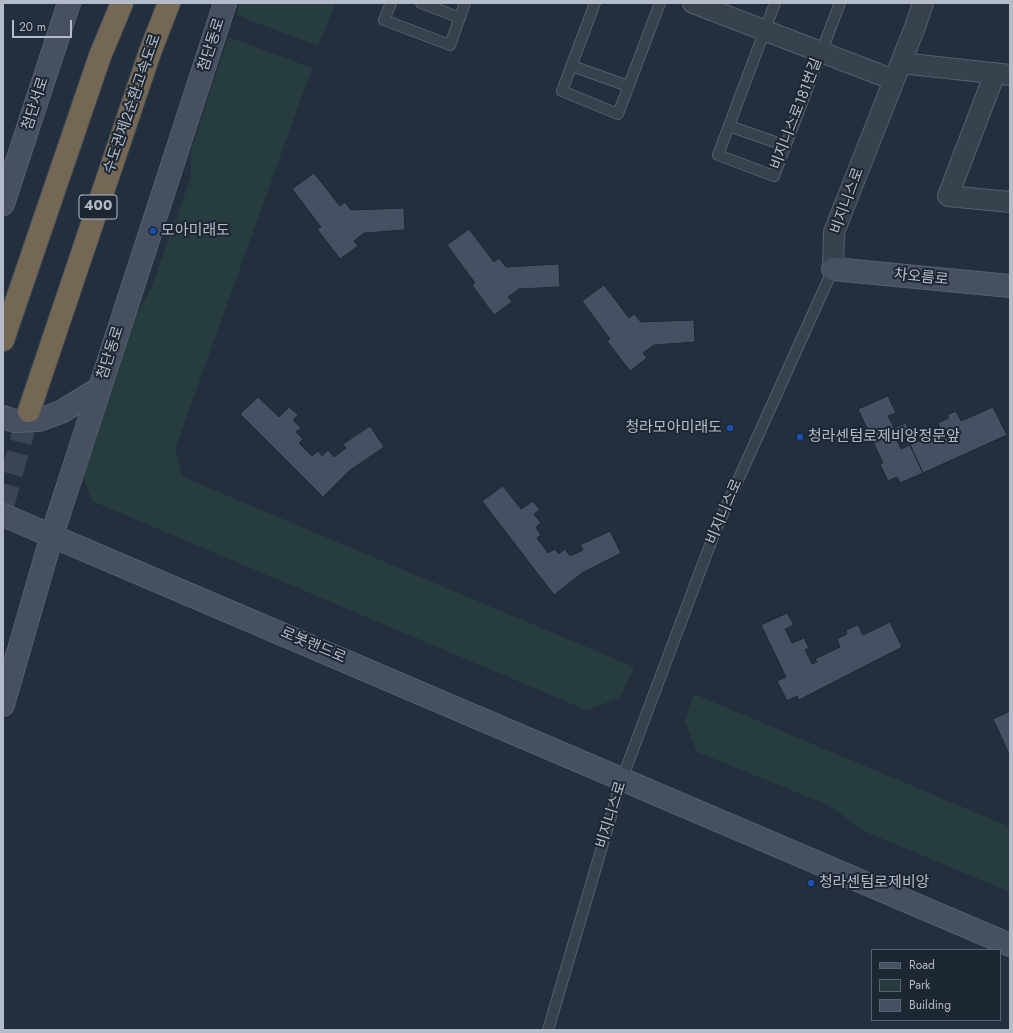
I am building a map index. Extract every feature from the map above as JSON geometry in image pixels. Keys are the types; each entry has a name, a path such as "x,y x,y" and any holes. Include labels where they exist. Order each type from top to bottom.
{"highway":[{"path":"3,340 100,56 122,3"},
{"name":"수도권제2순환고속도로","path":"29,411 150,52 169,3"}],"main road":[{"name":"첨단서로","path":"3,204 69,3"},
{"name":"첨단동로","path":"4,698 52,535 225,3"},
{"name":"차오름로","path":"832,269 1010,286"},
{"path":"3,417 15,421 39,420 61,412 100,388"},
{"name":"로봇랜드로","path":"3,515 1010,945"}],"street":[{"name":"비지니스로181번길","path":"693,3 821,52 898,72 1002,74"},
{"name":"비지니스로","path":"832,269 834,232 898,72 922,3"},
{"path":"1002,74 948,196 1010,202"}],"lane":[{"path":"391,3 384,20 450,45 465,3"},
{"path":"421,3 460,18"},
{"path":"595,3 562,91 618,114 660,3"},
{"name":"비지니스로181번길","path":"775,3 718,155 774,176 840,3"},
{"path":"572,66 628,86"},
{"path":"729,126 786,146"},
{"name":"비지니스로","path":"548,1030 622,779 716,529 832,269"}],"green space":[{"path":"240,3 336,3 318,46 236,15"},
{"path":"228,37 312,68 175,449 183,477 634,667 620,698 586,710 92,501 82,474 130,325 151,289 191,177 191,151"},
{"path":"694,694 1010,827 1010,892 866,832 828,805 697,752 685,721"}],"building":[{"path":"314,173 340,206 345,202 351,210 404,208 405,230 364,233 354,241 358,246 340,259 317,229 321,227 292,189"},
{"path":"469,229 494,262 499,258 506,267 559,264 560,287 519,289 508,297 512,302 494,315 472,285 475,283 447,245"},
{"path":"604,285 629,318 634,314 641,322 694,320 695,342 654,345 643,353 647,358 630,371 607,341 610,339 582,301"},
{"path":"888,396 896,413 888,416 894,428 906,423 910,433 896,439 901,449 910,445 923,473 900,483 897,477 888,481 880,464 883,463 858,409"},
{"path":"258,397 279,417 289,407 298,415 293,420 301,428 296,432 303,439 299,443 312,456 318,451 322,456 328,450 334,457 346,448 343,444 370,426 384,447 349,471 323,497 240,414"},
{"path":"993,407 1007,435 923,473 910,445 941,431 938,423 949,418 947,415 956,411 961,421"},
{"path":"503,486 521,509 533,501 540,510 534,514 541,523 536,527 541,535 537,538 548,553 555,549 559,554 565,549 570,556 583,550 580,545 610,531 621,553 582,573 554,595 482,501"},
{"path":"787,613 794,625 785,629 792,643 804,638 809,648 805,650 812,664 817,662 815,659 840,647 837,639 847,634 846,630 858,625 863,635 890,622 902,647 799,700 797,696 787,701 777,681 786,677 761,625"},
{"path":"1010,711 1010,756 993,719"}],"tunnel":[{"path":"3,506 29,411"}],"place":[{"name":"모아미래도","path":"153,231"},
{"name":"청라모아미래도","path":"730,428"},
{"name":"청라센텀로제비앙정문앞","path":"800,437"},
{"name":"청라센텀로제비앙","path":"811,883"}]}
